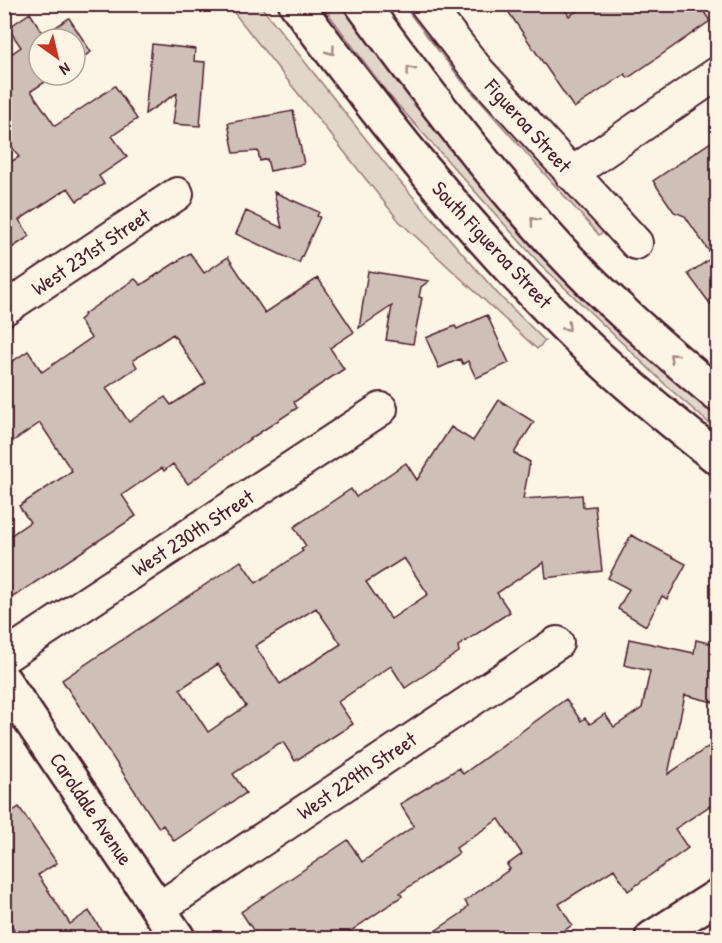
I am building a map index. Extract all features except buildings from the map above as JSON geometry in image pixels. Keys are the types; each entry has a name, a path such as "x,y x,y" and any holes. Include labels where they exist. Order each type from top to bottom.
{"main road":[{"name":"South Figueroa Street","path":"296,4 422,170 516,274 582,343 647,402 717,458"},
{"path":"362,4 410,70 471,147 557,247 622,312 717,395"},
{"name":"Caroldale Avenue","path":"4,681 178,939"},
{"path":"652,939 717,896"}],"street":[{"name":"Figueroa Street","path":"426,4 479,72 636,243"},
{"path":"571,174 717,73"},
{"name":"West 231st Street","path":"4,309 177,194"},
{"name":"West 230th Street","path":"4,657 381,409"},
{"name":"West 229th Street","path":"158,909 557,643"}],"shaded area":[{"path":"228,5 260,5 395,176 498,294 545,341 537,349 399,221"},
{"path":"322,5 342,5 405,89 717,409 717,430 671,390 540,264 388,94"},
{"path":"403,5 411,5 447,52 603,232 599,235 462,81"}]}
